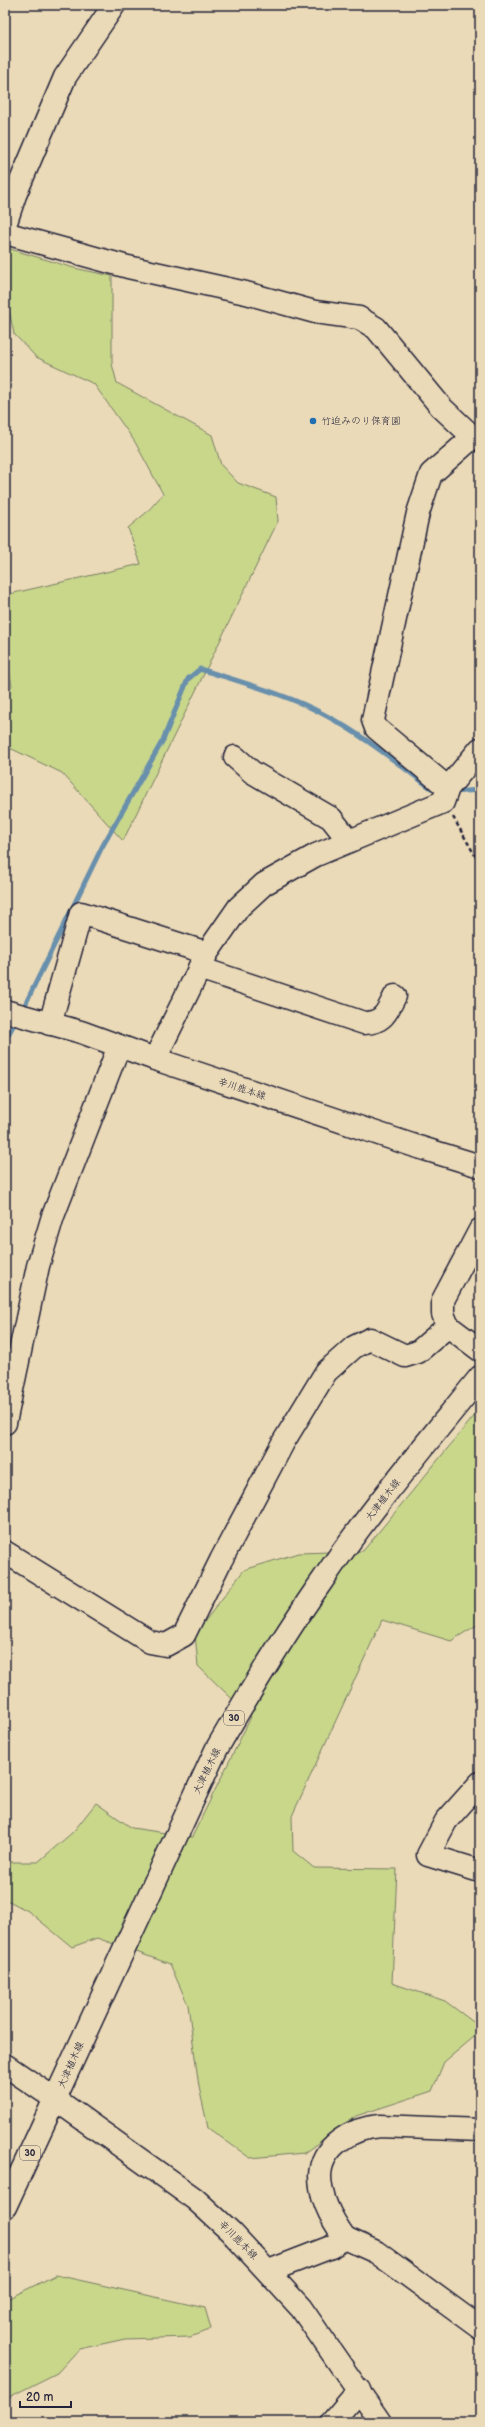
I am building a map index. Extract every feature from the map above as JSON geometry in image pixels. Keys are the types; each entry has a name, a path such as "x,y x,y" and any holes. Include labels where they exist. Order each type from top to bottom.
{"street":[{"path":"5,225 14,195 65,77 114,5"},
{"path":"5,233 128,267 246,293 316,312 359,318 376,328 441,407 476,437 431,474 418,513 373,720 376,728 448,788"},
{"path":"155,1059 203,960 238,907 264,884 316,855 442,802 448,788 480,749"},
{"path":"235,757 252,772 331,818 349,841"},
{"path":"50,1024 82,913 364,1023 375,1023 384,1018 395,996"},
{"name":"辛川鹿本線","path":"13,1014 81,1032 155,1059 415,1146 480,1166"},
{"path":"5,1423 38,1266 53,1216 119,1046"},
{"path":"480,1230 443,1300 444,1314 448,1326 480,1350"},
{"path":"5,1552 150,1642 166,1645 184,1635 220,1560 284,1441 326,1372 354,1348 370,1339 405,1356 418,1352 448,1326"},
{"name":"大津植木線","path":"5,2207 216,1750 247,1696 322,1581 375,1508 479,1380"},
{"path":"480,1783 446,1821 428,1855 480,1871"},
{"name":"辛川鹿本線","path":"5,2065 56,2099 195,2199 232,2232 301,2308 380,2422"},
{"path":"480,2130 380,2126 365,2127 343,2136 327,2155 320,2176 324,2202 334,2223 345,2238 376,2252 480,2328"},
{"path":"269,2271 325,2250 345,2238"},
{"path":"332,2422 359,2390"}],"path":[{"path":"448,788 452,815 480,864"}],"green space":[{"path":"7,248 74,268 112,276 112,364 117,383 212,435 221,465 238,483 276,497 278,521 123,841 62,773 12,749 5,755 5,692 12,686 5,647 5,595 141,564 128,528 147,512 163,494 135,442 94,384 36,357 14,334 9,310"},
{"path":"480,1409 480,1623 451,1641 382,1620 292,1816 293,1851 314,1868 397,1869 392,1983 445,2001 480,2027 480,2032 444,2062 432,2091 356,2116 304,2153 250,2158 208,2128 199,2087 188,2005 170,1964 97,1938 72,1947 28,1911 9,1901 5,1902 5,1862 38,1862 73,1832 96,1803 132,1828 192,1837 251,1717 198,1666 195,1634 244,1570 298,1553 363,1551"},
{"path":"56,2275 205,2308 211,2329 190,2337 125,2339 79,2349 57,2373 9,2397 5,2407 5,2300"}],"waterway":[{"path":"22,1011 102,847 163,740 188,679 200,669 264,689 311,708 353,731 431,788 436,789"},
{"path":"453,792 480,790"},
{"path":"5,1040 17,1019"}],"place":[{"name":"竹迫みのり保育園","path":"313,421"}]}
